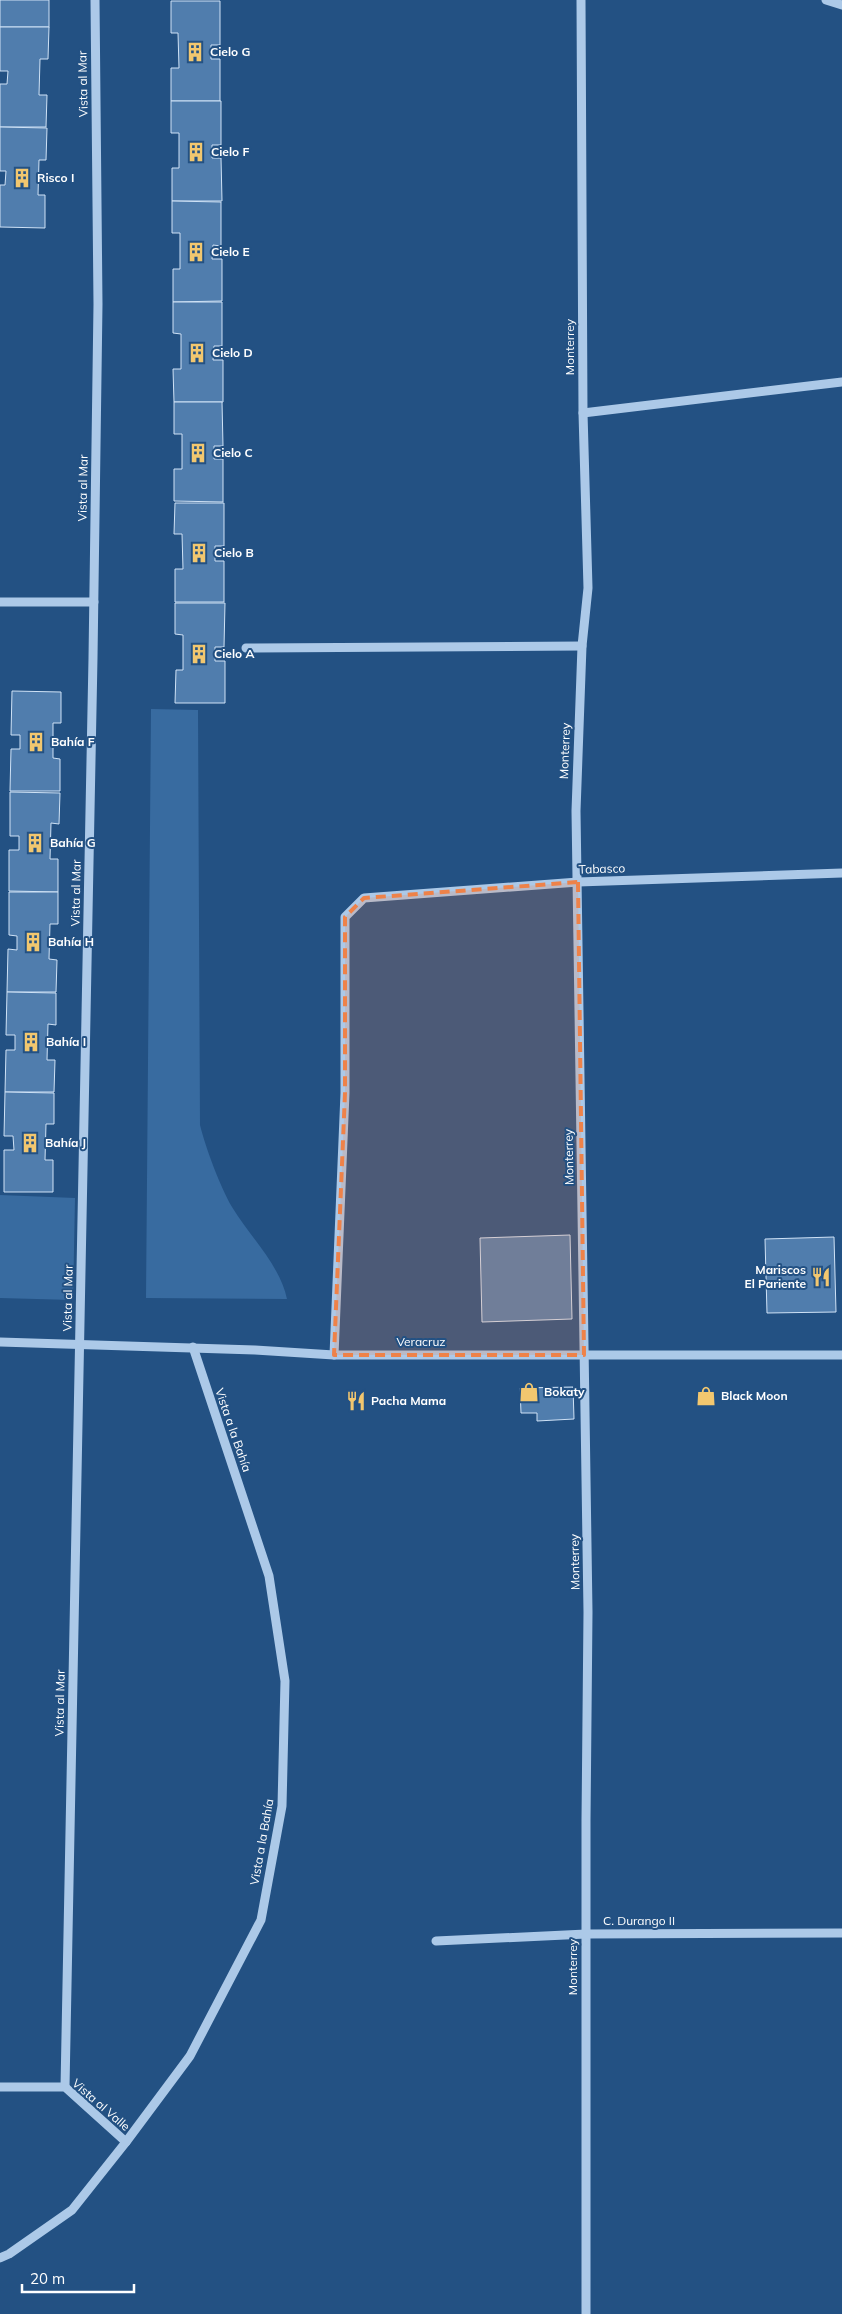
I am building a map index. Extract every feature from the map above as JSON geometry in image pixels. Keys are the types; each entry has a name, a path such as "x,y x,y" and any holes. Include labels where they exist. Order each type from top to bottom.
{"street":[{"name":"Vista al Mar","path":"65,2087 94,602 98,304 95,0"},
{"name":"Monterrey","path":"581,0 583,413 588,588 582,646 576,811 588,1612 586,2314"},
{"path":"826,0 842,4"},
{"path":"583,413 842,382"},
{"path":"0,602 94,602"},
{"path":"246,648 582,646"},
{"name":"Tabasco","path":"334,1355 345,1093 345,917 364,898 578,882 842,873"},
{"name":"Veracruz","path":"0,1342 192,1347 334,1355 842,1354"},
{"name":"Vista a la Bahía","path":"0,2258 9,2254 72,2210 126,2142 190,2056 261,1920 282,1806 285,1681 269,1576 192,1347"},
{"name":"C. Durango II","path":"436,1941 586,1934 842,1933"},
{"name":"Vista al Valle","path":"0,2087 65,2087 126,2142"}],"highlighted area":[{"path":"578,882 584,1355 334,1355 345,1093 345,917 364,898"}],"shaded area":[{"path":"151,709 198,710 200,1125 227,1198 278,1274 287,1299 146,1298"},
{"path":"0,1195 75,1198 73,1300 0,1298"}],"building":[{"path":"0,0 49,0 49,27 0,27"},
{"name":"Cielo G","path":"171,1 220,1 220,45 211,45 211,59 220,59 220,101 171,101 171,68 179,68 178,33 171,33"},
{"path":"0,27 49,27 48,59 40,59 39,95 47,95 46,127 0,127 0,84 7,84 8,71 0,71"},
{"name":"Cielo F","path":"171,101 221,101 221,145 212,145 212,158 221,158 222,201 172,201 172,168 179,168 179,133 171,133"},
{"name":"Risco I","path":"0,127 47,128 46,160 39,160 38,195 45,195 45,228 0,227 0,185 5,185 6,171 0,171"},
{"name":"Cielo E","path":"172,201 221,202 221,246 213,245 212,259 222,259 222,301 173,302 173,269 180,269 180,233 172,233"},
{"name":"Cielo D","path":"173,302 222,302 222,346 214,346 213,360 223,360 223,402 174,402 173,369 181,369 181,334 173,333"},
{"name":"Cielo C","path":"174,402 222,402 223,446 214,446 214,459 223,459 223,502 174,501 174,469 182,469 182,434 174,434"},
{"name":"Cielo B","path":"175,503 224,503 224,546 215,546 215,561 224,561 224,602 175,602 175,569 183,569 182,534 174,534"},
{"name":"Cielo A","path":"175,603 225,603 224,647 215,647 215,661 225,661 225,703 175,703 176,670 183,670 183,635 175,634"},
{"name":"Bahía F","path":"12,691 61,692 61,723 53,723 53,758 60,759 60,791 10,791 11,749 20,749 20,735 11,735"},
{"name":"Bahía G","path":"10,792 60,793 59,824 51,823 50,859 58,859 58,892 9,891 9,850 19,850 19,836 10,836"},
{"name":"Bahía H","path":"9,892 58,892 58,924 50,924 49,959 57,960 56,992 7,992 8,949 17,950 17,936 9,935"},
{"name":"Bahía I","path":"7,992 56,993 56,1025 48,1024 47,1060 55,1060 54,1092 5,1092 6,1050 15,1050 15,1035 6,1035"},
{"name":"Bahía J","path":"5,1092 54,1093 54,1124 46,1124 45,1160 53,1160 53,1192 4,1192 4,1150 14,1150 13,1136 4,1136"},
{"path":"570,1235 572,1319 482,1322 480,1238"},
{"path":"834,1237 836,1312 767,1313 765,1239"},
{"path":"573,1387 574,1419 537,1421 537,1413 521,1413 520,1388"}],"place":[{"name":"Cielo G","path":"195,52"},
{"name":"Cielo F","path":"196,152"},
{"name":"Risco I","path":"22,178"},
{"name":"Cielo E","path":"196,252"},
{"name":"Cielo D","path":"197,353"},
{"name":"Cielo C","path":"198,453"},
{"name":"Cielo B","path":"199,553"},
{"name":"Cielo A","path":"199,654"},
{"name":"Bahía F","path":"36,742"},
{"name":"Bahía G","path":"35,843"},
{"name":"Bahía H","path":"33,942"},
{"name":"Bahía I","path":"31,1042"},
{"name":"Bahía J","path":"30,1143"},
{"name":"Mariscos El Pariente","path":"821,1277"},
{"name":"Bokaty","path":"529,1392"},
{"name":"Black Moon","path":"706,1396"},
{"name":"Pacha Mama","path":"356,1401"}]}
